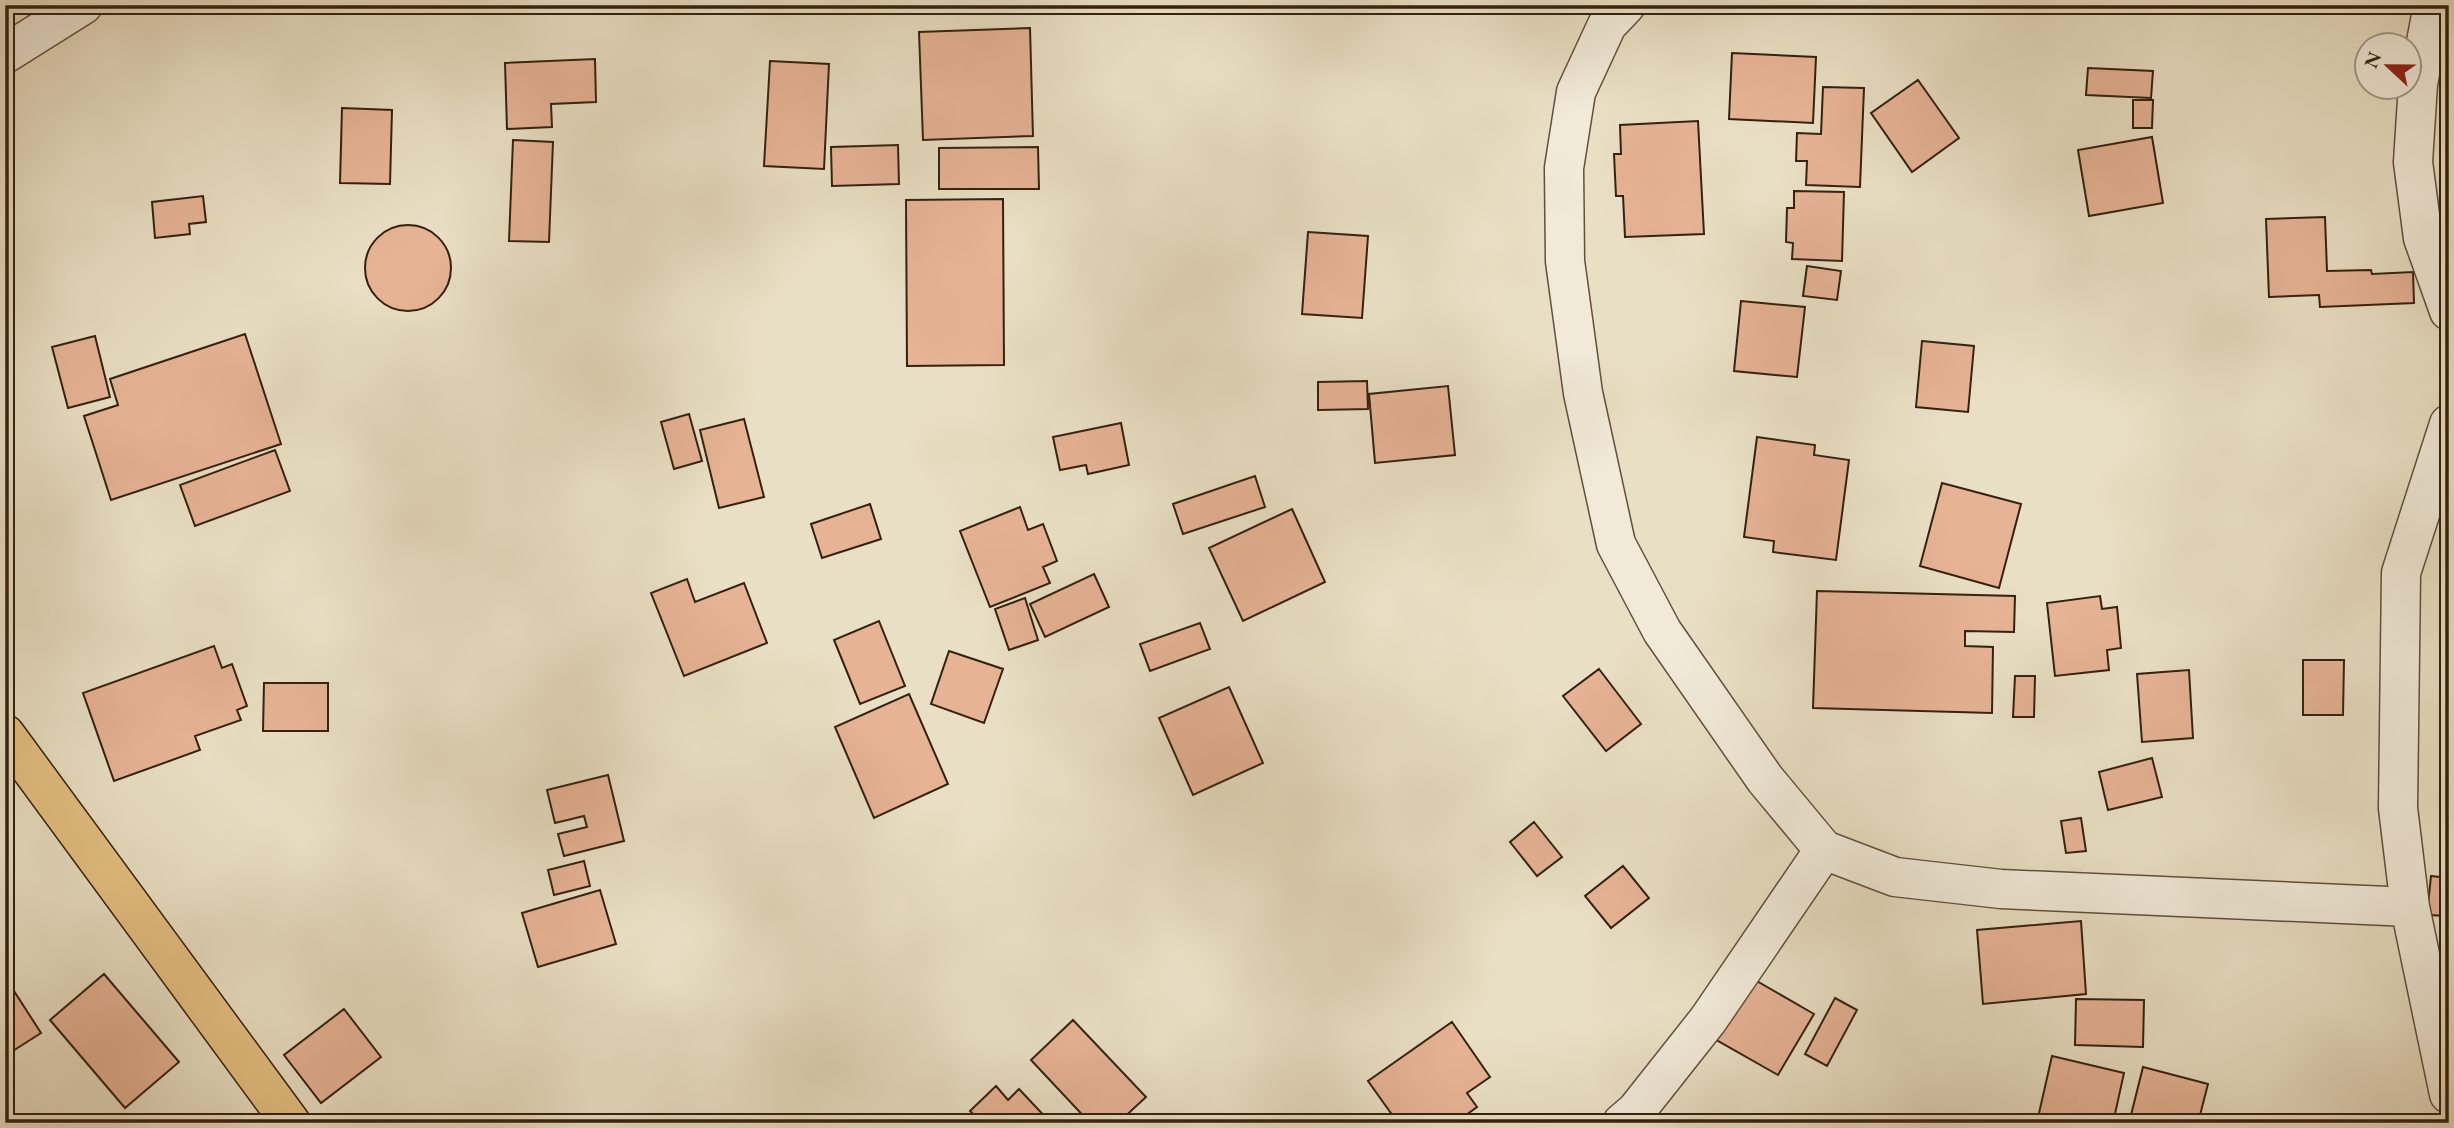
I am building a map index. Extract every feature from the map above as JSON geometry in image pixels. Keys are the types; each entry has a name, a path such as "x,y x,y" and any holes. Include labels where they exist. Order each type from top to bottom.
{"main road":[{"path":"5,734 291,1123"}],"street":[{"path":"5,54 83,5"},
{"path":"1626,5 1607,25 1576,92 1564,168 1565,261 1579,366 1616,544 1662,631 1765,779 1824,850 1895,877 2001,889 2410,907"},
{"path":"2433,5 2418,84 2413,162 2423,238 2449,311"},
{"path":"2449,424 2401,573 2398,808 2410,907 2449,1094"},
{"path":"1622,1123 1636,1111 1708,1020 1824,850"}],"building":[{"path":"1030,28 1033,136 923,140 919,32"},
{"path":"1732,53 1816,57 1813,123 1729,119"},
{"path":"595,59 596,102 551,104 552,127 507,129 505,63"},
{"path":"770,61 829,64 824,169 764,166"},
{"path":"2088,68 2153,71 2151,98 2086,95"},
{"path":"1918,80 1959,138 1912,172 1871,113"},
{"path":"1823,87 1864,88 1860,187 1806,185 1807,161 1796,161 1797,133 1821,134"},
{"path":"2133,100 2153,100 2152,128 2133,128"},
{"path":"342,108 392,110 390,184 340,183"},
{"path":"1698,121 1704,234 1625,237 1623,196 1616,196 1614,154 1621,154 1620,125"},
{"path":"2152,137 2163,203 2089,216 2078,150"},
{"path":"513,140 553,142 549,242 509,241"},
{"path":"898,145 899,184 832,186 831,147"},
{"path":"1038,147 1039,189 939,189 939,148"},
{"path":"1794,191 1844,192 1842,261 1792,259 1793,243 1786,242 1787,208 1794,208"},
{"path":"203,196 206,222 189,224 190,234 155,238 152,202"},
{"path":"1003,199 1004,365 907,366 906,200"},
{"path":"2325,217 2327,271 2371,270 2372,274 2413,272 2414,303 2320,307 2319,295 2269,297 2266,219"},
{"path":"408,225 425,228 444,244 451,268 448,285 432,304 408,311 391,308 372,292 365,268 368,251 384,232"},
{"path":"1308,232 1368,236 1362,318 1302,314"},
{"path":"1807,266 1841,271 1837,300 1803,296"},
{"path":"1741,301 1805,307 1797,377 1734,371"},
{"path":"245,334 281,444 111,500 84,416 118,405 110,379"},
{"path":"95,336 110,397 68,408 52,347"},
{"path":"1922,341 1974,346 1968,412 1916,407"},
{"path":"1367,381 1368,409 1318,410 1318,382"},
{"path":"1448,386 1455,455 1375,463 1369,394"},
{"path":"689,414 702,461 674,469 661,422"},
{"path":"744,419 764,497 719,508 700,430"},
{"path":"1121,423 1129,465 1088,474 1086,465 1060,470 1053,437"},
{"path":"1757,437 1815,445 1814,455 1849,460 1836,560 1773,552 1774,541 1744,537"},
{"path":"275,450 290,491 195,526 180,485"},
{"path":"1255,476 1265,507 1183,534 1173,504"},
{"path":"1942,483 2021,504 1999,588 1920,566"},
{"path":"870,504 881,539 822,558 811,524"},
{"path":"1020,507 1028,530 1043,524 1057,561 1043,567 1050,583 990,607 960,531"},
{"path":"1292,509 1325,582 1243,621 1209,548"},
{"path":"1094,574 1109,607 1045,637 1030,604"},
{"path":"687,579 695,602 744,583 767,643 684,676 651,593"},
{"path":"1817,591 2015,596 2014,632 1965,631 1965,646 1993,647 1992,713 1813,708"},
{"path":"2100,596 2102,609 2117,607 2121,648 2107,650 2109,670 2055,676 2047,603"},
{"path":"1025,598 1038,640 1009,650 995,609"},
{"path":"879,621 905,686 860,704 834,640"},
{"path":"1200,623 1210,649 1150,671 1140,644"},
{"path":"214,646 222,668 232,664 247,706 237,710 241,720 195,736 200,750 114,781 83,693"},
{"path":"949,651 1003,669 984,723 931,704"},
{"path":"2303,660 2344,660 2343,715 2303,715"},
{"path":"1599,669 1641,724 1606,751 1563,696"},
{"path":"2189,670 2193,738 2142,742 2137,674"},
{"path":"2015,676 2035,676 2034,717 2013,717"},
{"path":"264,683 328,683 328,731 263,731"},
{"path":"1229,687 1263,763 1193,795 1159,718"},
{"path":"909,694 948,784 874,818 835,727"},
{"path":"2152,758 2162,797 2108,810 2099,772"},
{"path":"608,775 624,841 564,856 558,834 587,827 584,816 555,823 547,790"},
{"path":"2081,818 2086,851 2066,853 2061,821"},
{"path":"1534,822 1562,857 1537,876 1510,842"},
{"path":"584,861 590,886 554,895 548,870"},
{"path":"1623,866 1649,898 1611,928 1585,896"},
{"path":"2431,876 2449,878 2449,916 2427,915"},
{"path":"600,890 616,944 538,967 522,913"},
{"path":"2081,921 2086,994 1983,1004 1977,930"},
{"path":"104,974 179,1062 125,1108 50,1020"},
{"path":"1748,976 1814,1014 1778,1075 1713,1038"},
{"path":"5,977 41,1033 5,1056"},
{"path":"1835,998 1857,1010 1827,1066 1805,1054"},
{"path":"2076,999 2144,1000 2143,1047 2075,1045"},
{"path":"344,1009 381,1057 321,1103 284,1055"},
{"path":"1073,1020 1146,1097 1118,1123 1090,1123 1031,1060"},
{"path":"1452,1022 1490,1077 1467,1093 1477,1107 1455,1123 1398,1123 1368,1081"},
{"path":"2052,1056 2124,1073 2113,1123 2037,1122"},
{"path":"2143,1067 2208,1084 2198,1123 2129,1123"},
{"path":"996,1086 1008,1100 1019,1089 1051,1123 982,1123 970,1111"}]}
